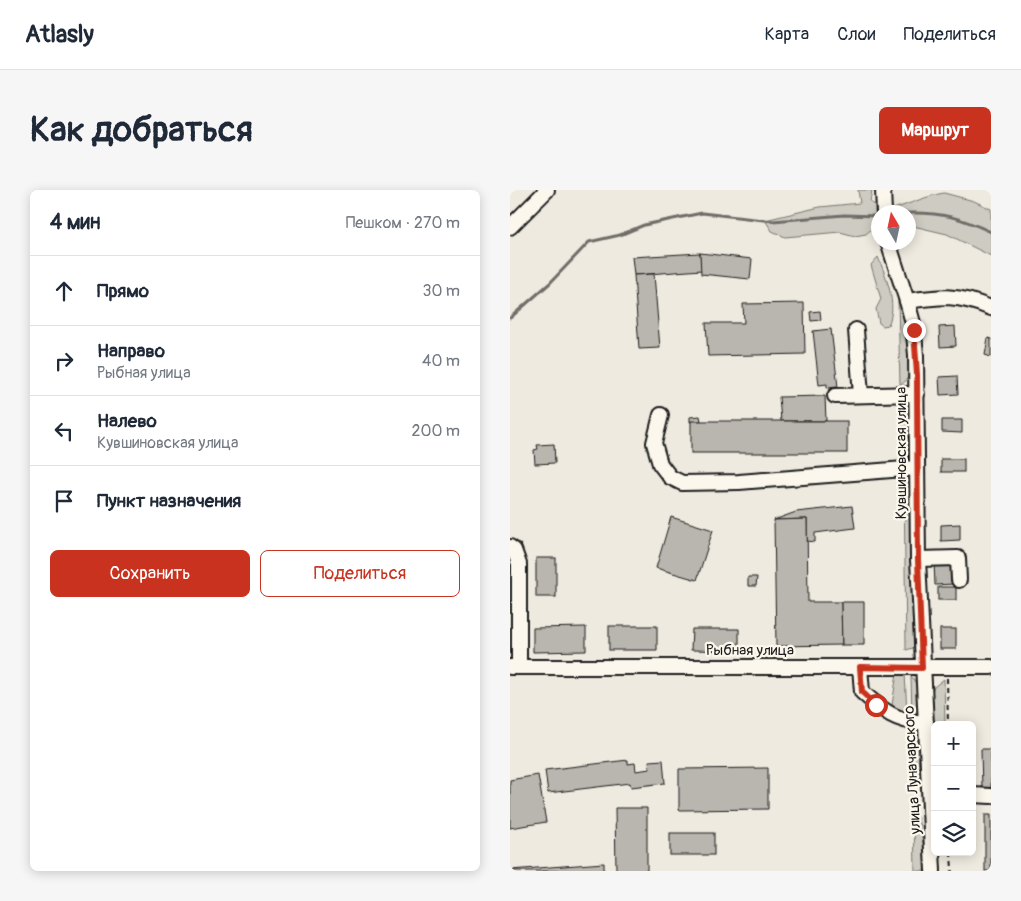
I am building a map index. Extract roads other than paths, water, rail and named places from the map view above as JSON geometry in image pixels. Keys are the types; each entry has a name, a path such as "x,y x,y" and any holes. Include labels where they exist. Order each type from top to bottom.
{"street":[{"path":"510,227 547,190"},
{"name":"Кувшиновская улица","path":"891,250 907,301 915,339 918,559 922,668"},
{"path":"907,301 952,296 969,299 991,308"},
{"path":"856,330 860,395"},
{"path":"835,396 917,394"},
{"path":"661,415 654,443 660,464 670,477 682,483 739,482 917,468"},
{"path":"510,547 514,550 520,564 514,667"},
{"path":"918,559 958,558 959,580"},
{"name":"Рыбная улица","path":"514,667 991,667"},
{"path":"860,667 862,692 876,705 892,716 910,723 926,722"},
{"name":"улица Луначарского","path":"922,668 931,782"},
{"path":"976,795 991,796"},
{"name":"улица Луначарского","path":"932,811 932,871"}],"waterway":[{"path":"510,318 550,283 589,242 620,235 644,225 702,213 773,221 844,215 871,216"},
{"path":"916,213 951,217 991,232"}]}
